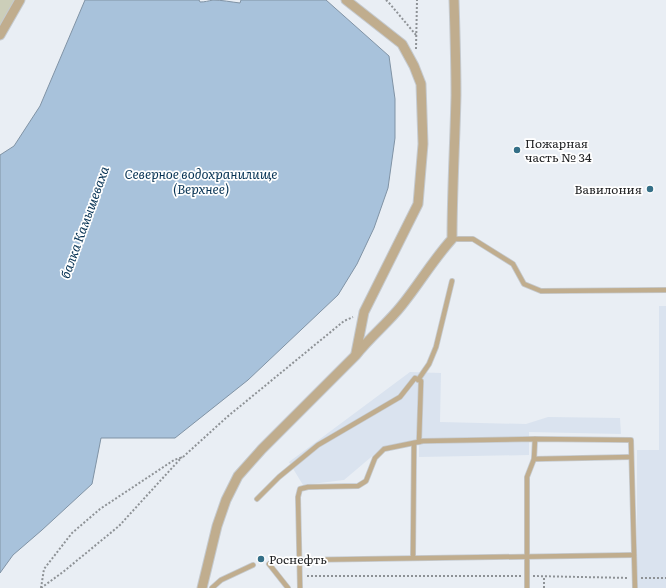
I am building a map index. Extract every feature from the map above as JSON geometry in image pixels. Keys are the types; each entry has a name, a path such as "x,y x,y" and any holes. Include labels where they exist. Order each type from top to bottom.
{"street":[{"path":"0,35 20,0"},
{"path":"346,0 402,44 414,66 421,84 423,144 418,204 364,312 356,355"},
{"path":"202,588 217,526 226,500 238,476 262,449 356,355 369,338 401,306 441,251 452,239 456,93 454,0"}],"lane":[{"path":"452,239 473,239 513,264 524,284 541,291 666,290"},
{"path":"418,380 429,364 436,347 452,281"},
{"path":"257,499 279,476 318,445 400,397 415,378 418,380"},
{"path":"413,558 421,381 418,380"},
{"path":"527,588 527,477 534,459 536,439"},
{"path":"300,588 298,497 300,489 308,487 358,486 366,481 369,470 375,458 384,449 417,443 536,439 631,440 635,588"},
{"path":"534,459 631,457"},
{"path":"299,560 634,555"},
{"path":"212,588 221,580 253,564"},
{"path":"269,564 288,588"}],"path":[{"path":"386,0 417,36"},
{"path":"414,66 417,36 417,0"},
{"path":"41,588 119,526 183,457 227,417 344,321"},
{"path":"41,588 44,569 72,533 100,509 174,460 183,457"},
{"path":"299,576 544,576 666,578"},
{"path":"544,576 544,588"}],"shaded area":[{"path":"659,306 666,306 666,588 637,588 637,450 659,450"},
{"path":"410,372 441,373 440,422 526,424 548,417 620,418 621,434 529,432 529,455 419,457 419,446 415,441 383,447 344,480 303,485 289,462"}],"green space":[{"path":"0,0 18,0 0,35"}],"water":[{"name":"Северное водохранилище (Верхнее)","path":"85,0 199,0 200,2 205,2 213,0 240,3 241,0 326,0 389,56 395,99 395,138 388,188 374,228 357,264 338,295 248,380 175,438 101,438 92,484 13,555 0,573 0,155 14,146 40,106"}],"place":[{"name":"Пожарная часть № 34","path":"517,150"},
{"name":"Вавилония","path":"650,189"},
{"name":"Роснефть","path":"261,559"}],"water label":[{"name":"балка Камышеваха","path":"84,222"}]}
